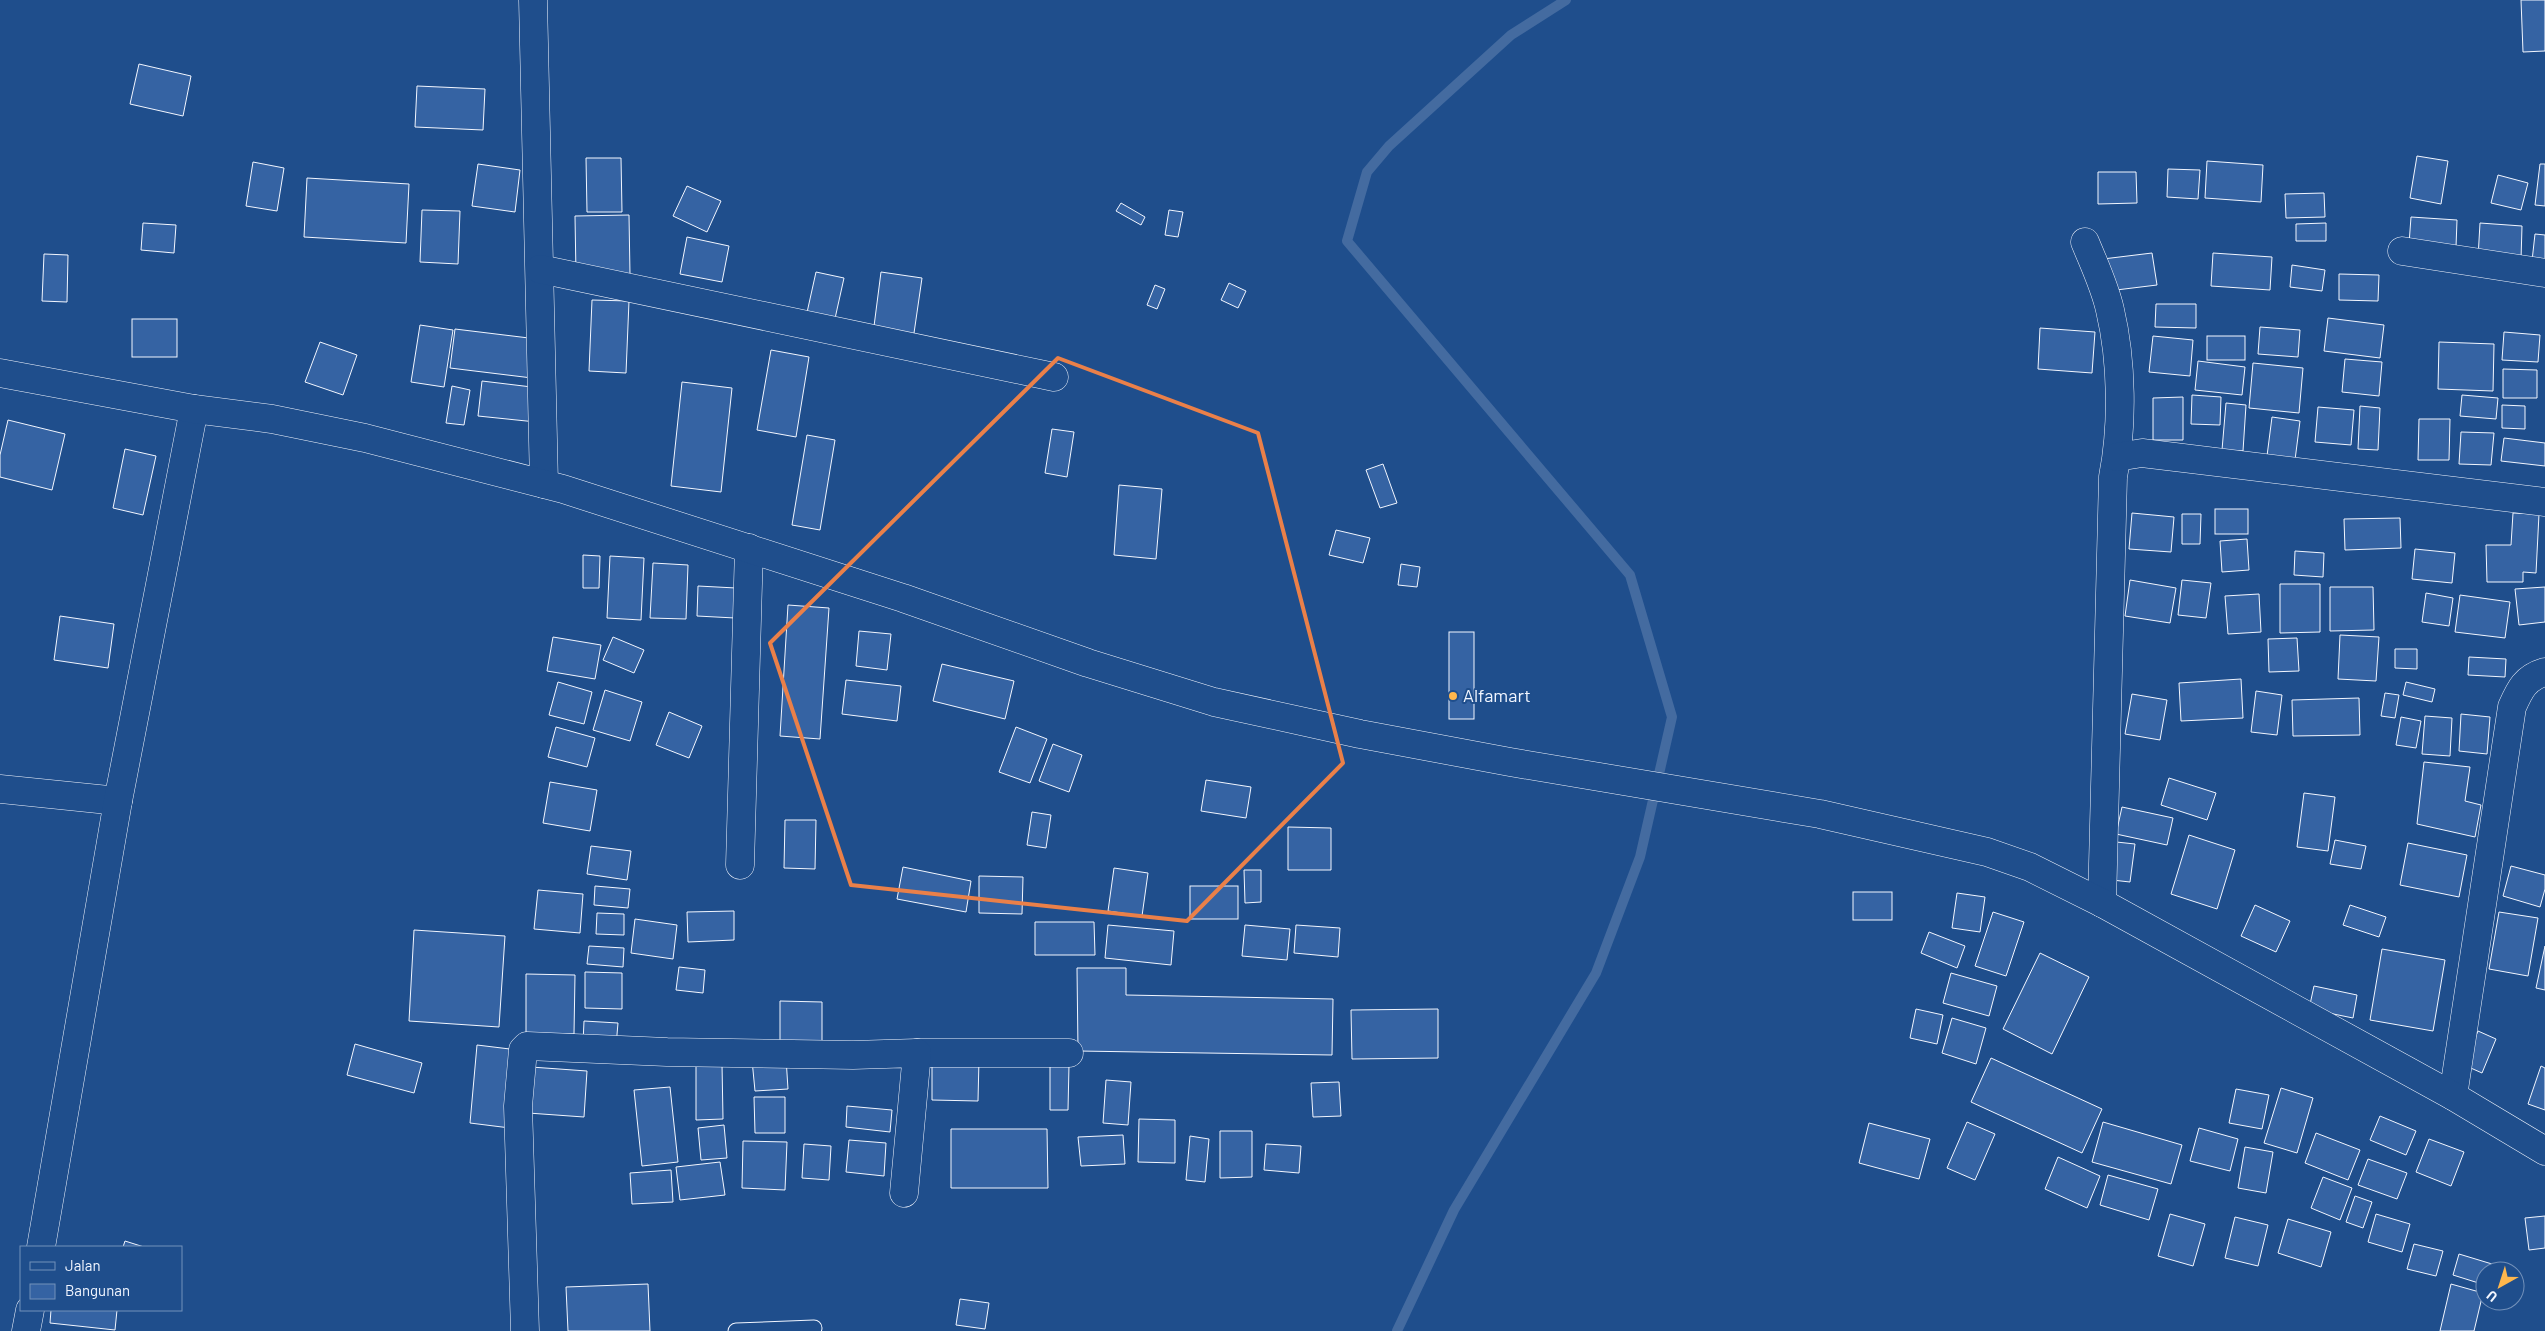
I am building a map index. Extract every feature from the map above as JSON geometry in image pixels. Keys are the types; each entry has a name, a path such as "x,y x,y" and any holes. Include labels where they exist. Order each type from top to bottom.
{"street":[{"path":"533,0 544,484"},
{"path":"2086,242 2110,309 2119,364 2117,457 2113,477 2102,903"},
{"path":"2402,251 2545,273"},
{"path":"540,269 1054,377"},
{"path":"0,373 365,438 544,484 904,598 1088,663 1214,702 1351,732 1510,762 1820,814 1987,852 2030,867 2102,903 2453,1096 2545,1151"},
{"path":"41,1246 118,801 194,409"},
{"path":"2117,457 2142,453 2545,502"},
{"path":"740,865 749,548"},
{"path":"2453,1096 2512,707 2522,685 2532,676 2545,672"},
{"path":"0,789 118,801"},
{"path":"524,1331 518,1106 525,1048 533,1045 667,1052 823,1055 1069,1053"},
{"path":"904,1193 917,1053"},
{"path":"26,1331 30,1311"}],"lane":[{"path":"736,1331 814,1328"}],"highlighted area":[{"path":"1058,358 1258,433 1343,763 1187,921 851,885 770,643"}],"building":[{"path":"2521,0 2545,0 2545,51 2523,52"},
{"path":"139,64 191,76 183,116 130,104"},
{"path":"417,86 485,89 483,130 415,127"},
{"path":"2417,156 2448,161 2441,204 2410,198"},
{"path":"586,158 621,158 622,212 587,212"},
{"path":"2207,161 2263,165 2261,202 2205,198"},
{"path":"253,162 284,168 277,211 246,206"},
{"path":"478,164 520,170 515,212 472,206"},
{"path":"2540,164 2545,164 2545,206 2535,205"},
{"path":"2168,169 2200,170 2198,199 2167,197"},
{"path":"2098,172 2136,172 2137,203 2098,204"},
{"path":"2498,175 2528,183 2521,210 2491,203"},
{"path":"307,178 409,184 406,243 304,237"},
{"path":"687,186 721,201 707,232 673,216"},
{"path":"2324,193 2325,217 2286,218 2285,194"},
{"path":"1121,203 1145,217 1141,225 1116,211"},
{"path":"422,210 460,211 458,264 420,262"},
{"path":"1169,210 1183,212 1178,237 1165,235"},
{"path":"629,215 630,275 576,275 575,216"},
{"path":"2411,217 2457,220 2456,247 2409,244"},
{"path":"143,223 176,225 174,253 141,250"},
{"path":"2326,223 2326,241 2296,241 2296,224"},
{"path":"2480,223 2522,226 2521,260 2478,258"},
{"path":"2535,234 2545,235 2545,263 2532,261"},
{"path":"687,237 729,246 722,282 680,274"},
{"path":"2152,253 2157,285 2108,291 2103,259"},
{"path":"2213,253 2272,257 2270,290 2211,286"},
{"path":"44,254 68,255 67,302 42,301"},
{"path":"2292,265 2325,270 2322,291 2290,287"},
{"path":"816,272 844,278 834,323 806,317"},
{"path":"881,272 922,278 913,340 873,334"},
{"path":"2339,274 2379,275 2378,301 2339,300"},
{"path":"1229,283 1246,291 1238,308 1221,300"},
{"path":"1155,285 1165,289 1157,309 1147,305"},
{"path":"592,300 629,301 626,373 589,371"},
{"path":"2156,304 2196,304 2196,328 2155,327"},
{"path":"2328,318 2384,325 2380,358 2324,351"},
{"path":"132,319 177,319 177,357 132,357"},
{"path":"420,325 453,330 444,387 411,382"},
{"path":"2260,327 2300,330 2298,357 2258,354"},
{"path":"2040,328 2095,332 2092,373 2038,369"},
{"path":"455,329 537,339 532,378 450,368"},
{"path":"2504,332 2540,335 2538,362 2502,360"},
{"path":"2153,336 2193,340 2190,376 2149,372"},
{"path":"2207,336 2245,336 2245,360 2207,360"},
{"path":"320,342 357,355 343,395 305,382"},
{"path":"2439,342 2494,344 2493,391 2438,389"},
{"path":"771,350 809,357 796,437 757,430"},
{"path":"2345,359 2382,362 2379,396 2342,392"},
{"path":"2198,361 2245,367 2242,395 2195,390"},
{"path":"2253,363 2303,368 2299,413 2249,408"},
{"path":"2503,369 2537,370 2537,398 2503,398"},
{"path":"482,381 540,388 536,422 478,416"},
{"path":"682,382 732,388 721,492 671,486"},
{"path":"452,386 470,390 464,425 446,423"},
{"path":"2192,395 2221,397 2220,425 2191,424"},
{"path":"2462,395 2498,398 2496,419 2460,416"},
{"path":"2183,397 2183,440 2153,440 2153,398"},
{"path":"2226,403 2246,405 2243,451 2222,450"},
{"path":"2502,405 2525,406 2525,429 2502,428"},
{"path":"2360,406 2380,408 2378,450 2358,449"},
{"path":"2318,407 2354,410 2351,445 2315,442"},
{"path":"2272,417 2300,421 2295,460 2267,456"},
{"path":"2419,419 2450,419 2449,460 2418,460"},
{"path":"8,420 65,434 52,490 0,477 0,455"},
{"path":"1052,429 1074,432 1067,477 1045,473"},
{"path":"2461,432 2494,433 2491,465 2459,464"},
{"path":"807,435 835,440 820,530 792,525"},
{"path":"2504,438 2545,443 2545,466 2501,461"},
{"path":"125,449 156,456 143,515 113,508"},
{"path":"1383,464 1397,503 1380,508 1366,470"},
{"path":"1119,485 1162,489 1156,559 1114,555"},
{"path":"2215,509 2248,509 2248,534 2215,534"},
{"path":"2132,513 2174,517 2171,552 2129,549"},
{"path":"2513,513 2539,514 2536,573 2523,572 2523,582 2487,582 2486,545 2511,545"},
{"path":"2182,514 2201,514 2200,544 2182,544"},
{"path":"2400,518 2401,548 2345,550 2344,519"},
{"path":"1336,530 1370,538 1363,563 1329,555"},
{"path":"2247,539 2249,570 2222,572 2220,541"},
{"path":"2415,549 2455,553 2452,583 2412,579"},
{"path":"2295,551 2324,553 2323,577 2294,575"},
{"path":"583,555 600,556 599,588 583,588"},
{"path":"610,556 644,558 641,620 607,618"},
{"path":"653,563 688,565 686,619 650,618"},
{"path":"1401,564 1420,567 1417,587 1398,585"},
{"path":"2130,580 2176,588 2170,623 2125,616"},
{"path":"2182,580 2211,583 2206,618 2178,615"},
{"path":"2280,584 2320,584 2320,632 2280,633"},
{"path":"698,586 736,588 735,618 697,616"},
{"path":"2330,587 2373,587 2374,630 2330,631"},
{"path":"2545,587 2545,622 2519,625 2515,589"},
{"path":"2426,593 2453,598 2449,626 2422,622"},
{"path":"2259,594 2261,632 2228,634 2225,596"},
{"path":"2460,595 2510,602 2505,638 2455,632"},
{"path":"788,605 829,608 820,739 780,736"},
{"path":"60,616 114,624 108,668 54,660"},
{"path":"859,631 891,634 887,670 856,666"},
{"path":"1449,632 1474,632 1474,719 1449,719"},
{"path":"2340,635 2379,637 2376,681 2338,679"},
{"path":"553,637 601,645 595,679 547,671"},
{"path":"613,637 644,650 634,673 603,660"},
{"path":"2297,638 2299,671 2269,672 2268,639"},
{"path":"2395,649 2417,649 2417,669 2395,668"},
{"path":"2469,657 2506,659 2505,677 2468,675"},
{"path":"942,664 1014,681 1005,719 933,701"},
{"path":"2241,679 2243,718 2181,721 2179,683"},
{"path":"846,680 901,686 897,721 842,714"},
{"path":"558,682 592,692 584,724 549,715"},
{"path":"2406,682 2435,689 2432,702 2403,695"},
{"path":"605,690 642,702 630,741 593,730"},
{"path":"2256,691 2282,695 2277,735 2251,732"},
{"path":"2385,693 2399,695 2395,718 2381,716"},
{"path":"2132,694 2167,700 2160,740 2125,734"},
{"path":"2359,698 2360,735 2293,736 2292,700"},
{"path":"669,712 702,726 689,758 656,745"},
{"path":"2461,714 2490,717 2487,754 2459,751"},
{"path":"2425,716 2452,718 2450,756 2422,754"},
{"path":"2401,717 2421,721 2416,748 2396,745"},
{"path":"556,727 595,738 587,767 548,757"},
{"path":"1016,727 1047,739 1030,783 999,772"},
{"path":"1053,744 1082,755 1069,792 1039,781"},
{"path":"2424,762 2470,767 2465,801 2481,805 2475,837 2417,824"},
{"path":"2169,778 2216,793 2207,820 2161,805"},
{"path":"1206,780 1251,787 1246,818 1201,811"},
{"path":"550,782 597,790 590,831 543,823"},
{"path":"2304,793 2335,797 2328,851 2297,847"},
{"path":"2122,807 2173,818 2167,845 2116,834"},
{"path":"1032,812 1051,815 1046,848 1027,845"},
{"path":"785,820 816,820 815,869 784,868"},
{"path":"1288,827 1331,828 1331,870 1288,870"},
{"path":"2189,835 2235,850 2217,909 2171,894"},
{"path":"2335,840 2366,846 2361,869 2330,864"},
{"path":"2107,841 2135,844 2130,882 2103,879"},
{"path":"2408,843 2467,855 2459,897 2400,885"},
{"path":"591,846 631,851 627,880 587,874"},
{"path":"2511,866 2545,875 2545,889 2540,907 2503,896"},
{"path":"903,867 971,881 966,912 897,899"},
{"path":"1114,868 1148,873 1142,916 1108,911"},
{"path":"1244,870 1261,870 1261,902 1245,903"},
{"path":"979,876 1023,877 1022,914 979,913"},
{"path":"595,886 630,889 628,908 594,905"},
{"path":"1190,886 1238,886 1238,919 1190,919"},
{"path":"538,890 583,894 580,933 534,929"},
{"path":"1853,892 1892,892 1892,920 1853,920"},
{"path":"1957,893 1985,897 1980,932 1952,928"},
{"path":"2255,905 2290,921 2276,952 2241,936"},
{"path":"2350,905 2386,917 2379,937 2343,925"},
{"path":"734,911 734,940 688,942 687,912"},
{"path":"1993,912 2024,922 2006,976 1975,966"},
{"path":"2499,912 2538,918 2528,976 2489,969"},
{"path":"597,913 624,914 624,935 596,934"},
{"path":"635,919 677,925 673,959 631,953"},
{"path":"1035,922 1094,922 1095,955 1035,955"},
{"path":"1108,925 1174,931 1171,965 1105,958"},
{"path":"1245,925 1290,929 1287,960 1242,956"},
{"path":"1296,925 1340,928 1338,957 1294,953"},
{"path":"414,930 505,936 499,1027 409,1021"},
{"path":"1929,932 1965,946 1957,968 1921,953"},
{"path":"589,946 624,948 623,967 587,964"},
{"path":"2545,946 2545,990 2536,988"},
{"path":"2382,949 2445,960 2433,1031 2370,1020"},
{"path":"2040,953 2089,977 2052,1054 2003,1029"},
{"path":"679,967 705,970 703,993 676,990"},
{"path":"1077,968 1126,968 1126,995 1333,999 1332,1055 1078,1051"},
{"path":"585,972 622,973 622,1009 585,1008"},
{"path":"1951,973 1997,986 1989,1016 1943,1003"},
{"path":"526,974 575,975 574,1034 526,1033"},
{"path":"2314,986 2357,995 2353,1018 2309,1009"},
{"path":"780,1001 822,1002 822,1047 780,1046"},
{"path":"1438,1009 1438,1058 1352,1059 1351,1010"},
{"path":"1916,1009 1943,1015 1937,1044 1910,1038"},
{"path":"1952,1018 1986,1028 1976,1064 1942,1053"},
{"path":"584,1021 618,1023 616,1046 583,1043"},
{"path":"2478,1031 2496,1039 2482,1073 2464,1065"},
{"path":"355,1044 422,1063 414,1093 347,1075"},
{"path":"477,1045 518,1050 510,1128 470,1123"},
{"path":"786,1058 788,1089 755,1091 752,1060"},
{"path":"932,1058 979,1059 978,1101 932,1100"},
{"path":"1991,1058 2102,1109 2082,1153 1971,1102"},
{"path":"722,1064 723,1119 696,1120 696,1065"},
{"path":"1050,1064 1069,1065 1068,1110 1050,1110"},
{"path":"2541,1066 2545,1068 2545,1110 2528,1104"},
{"path":"531,1067 587,1071 584,1117 528,1113"},
{"path":"1106,1080 1131,1082 1128,1125 1103,1123"},
{"path":"1339,1082 1341,1116 1313,1117 1311,1083"},
{"path":"670,1087 678,1162 642,1166 634,1090"},
{"path":"2281,1088 2313,1098 2297,1153 2264,1143"},
{"path":"2236,1089 2269,1095 2262,1129 2229,1123"},
{"path":"754,1097 785,1097 785,1133 755,1133"},
{"path":"847,1106 892,1110 890,1132 846,1127"},
{"path":"2380,1116 2416,1131 2406,1155 2370,1140"},
{"path":"1139,1119 1175,1120 1175,1163 1138,1162"},
{"path":"1967,1122 1995,1134 1975,1180 1947,1168"},
{"path":"2103,1122 2182,1145 2171,1184 2092,1162"},
{"path":"1869,1123 1930,1139 1919,1179 1859,1163"},
{"path":"724,1125 727,1158 701,1160 698,1128"},
{"path":"2199,1128 2238,1139 2230,1171 2190,1161"},
{"path":"951,1129 1047,1129 1048,1188 951,1188"},
{"path":"1220,1131 1252,1131 1252,1177 1220,1178"},
{"path":"2316,1133 2360,1150 2348,1180 2305,1163"},
{"path":"1123,1135 1125,1164 1081,1166 1078,1137"},
{"path":"1190,1136 1209,1139 1205,1182 1186,1180"},
{"path":"2429,1139 2464,1152 2451,1186 2416,1172"},
{"path":"849,1140 886,1143 884,1176 846,1172"},
{"path":"743,1141 787,1142 785,1190 742,1188"},
{"path":"804,1144 831,1146 829,1180 802,1178"},
{"path":"1266,1144 1301,1146 1299,1173 1264,1170"},
{"path":"2245,1147 2273,1152 2266,1193 2238,1188"},
{"path":"2058,1157 2100,1176 2087,1208 2045,1189"},
{"path":"2368,1159 2407,1173 2397,1199 2358,1185"},
{"path":"720,1162 725,1195 680,1200 676,1167"},
{"path":"671,1170 673,1202 632,1204 630,1173"},
{"path":"2108,1175 2158,1189 2149,1220 2100,1205"},
{"path":"2323,1177 2352,1188 2340,1220 2311,1208"},
{"path":"2355,1196 2372,1202 2363,1228 2346,1222"},
{"path":"2170,1214 2205,1224 2193,1266 2158,1256"},
{"path":"2376,1214 2410,1224 2402,1252 2368,1242"},
{"path":"2545,1216 2545,1248 2529,1250 2525,1218"},
{"path":"2235,1217 2268,1225 2258,1266 2225,1258"},
{"path":"2288,1219 2331,1232 2321,1267 2278,1253"},
{"path":"125,1241 141,1246 123,1246"},
{"path":"2414,1244 2443,1251 2436,1276 2407,1269"},
{"path":"2459,1254 2482,1261 2475,1261 2475,1282 2453,1275"},
{"path":"648,1284 650,1331 568,1331 566,1287"},
{"path":"2451,1284 2475,1291 2475,1311 2479,1311 2474,1331 2440,1331"},
{"path":"960,1299 989,1303 985,1329 956,1325"},
{"path":"51,1311 117,1311 115,1330 50,1323"}],"waterway":[{"path":"1397,1331 1454,1210 1596,973 1640,857 1672,717 1630,575 1347,241 1367,172 1389,146 1511,35 1566,0"}],"place":[{"name":"Alfamart","path":"1453,696"}]}
